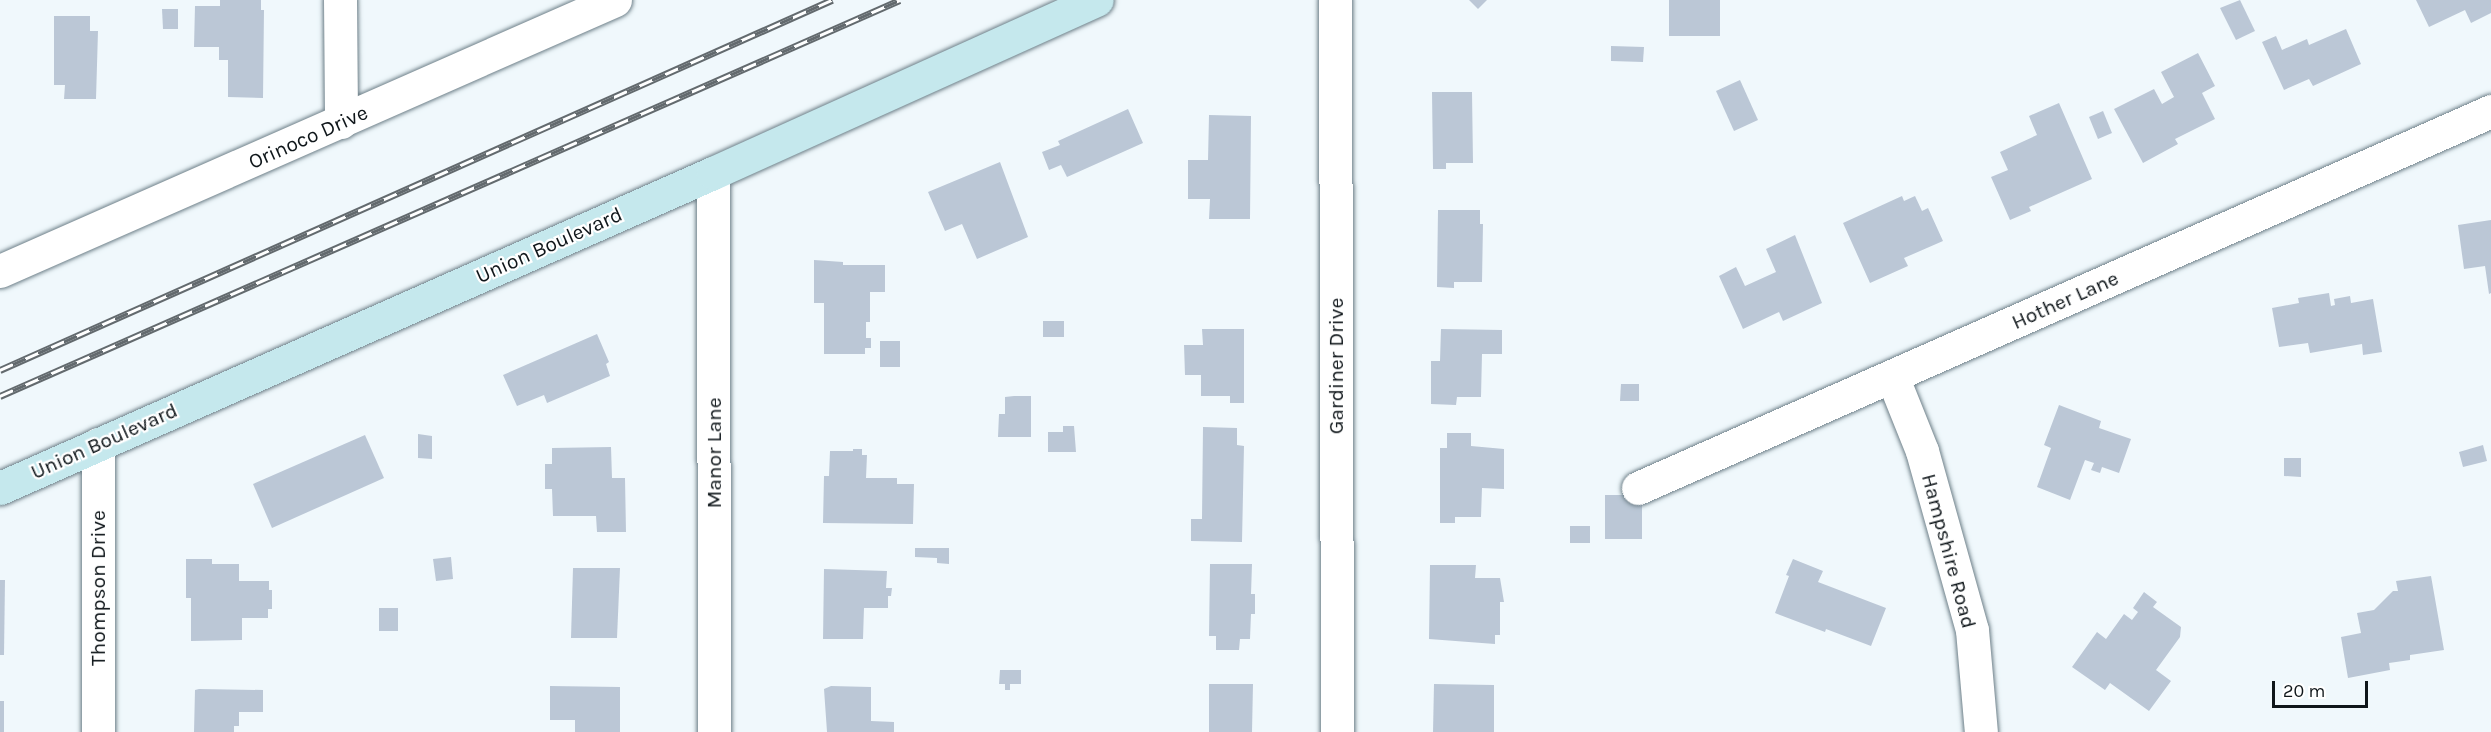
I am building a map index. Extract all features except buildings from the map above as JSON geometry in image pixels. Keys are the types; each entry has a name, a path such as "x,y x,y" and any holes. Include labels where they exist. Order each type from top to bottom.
{"main road":[{"name":"Union Boulevard","path":"0,488 713,173 1097,0"}],"street":[{"path":"340,0 341,122"},
{"name":"Orinoco Drive","path":"0,271 615,0"},
{"name":"Gardiner Drive","path":"1335,0 1337,732"},
{"name":"Hother Lane","path":"1638,488 2491,111"},
{"name":"Manor Lane","path":"713,173 714,732"},
{"name":"Hampshire Road","path":"1892,376 1922,451 1969,619 1980,703 1981,732"},
{"name":"Thompson Drive","path":"98,444 98,732"}],"railway":[{"path":"0,370 832,0"},
{"path":"0,396 900,0"}]}
